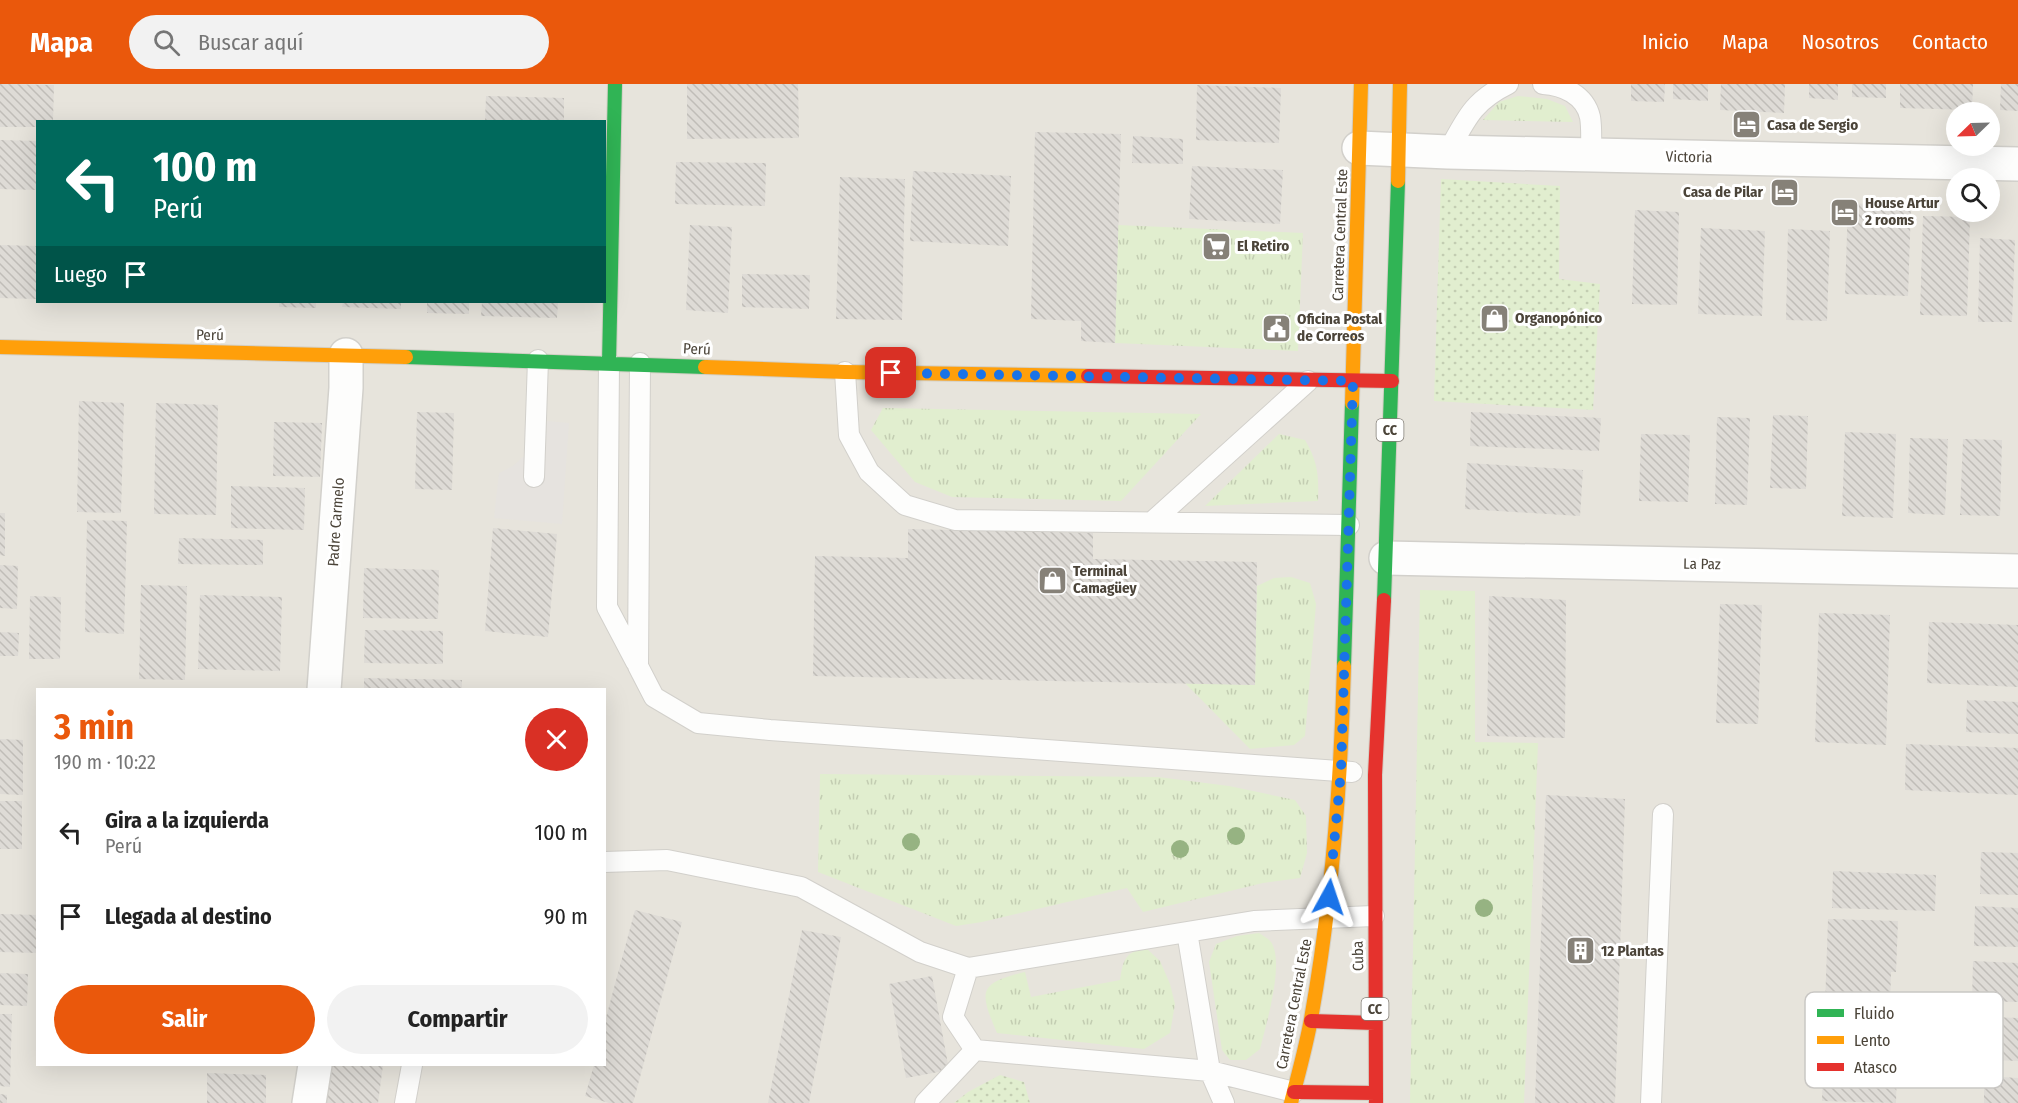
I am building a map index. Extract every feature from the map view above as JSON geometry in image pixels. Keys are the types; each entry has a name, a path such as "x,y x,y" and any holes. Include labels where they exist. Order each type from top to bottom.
{"main road":[{"path":"609,363 615,84"},
{"name":"Carretera Central Este","path":"1293,1098 1311,1021 1327,918 1341,771 1361,84"},
{"name":"CC","path":"1374,916 1375,775 1398,245 1400,84"},
{"name":"Perú","path":"0,347 346,354 845,372 1392,381"},
{"name":"Cuba","path":"1374,916 1376,1098"},
{"path":"1311,1021 1376,1023"},
{"path":"1293,1098 1376,1098"}],"street":[{"name":"Victoria","path":"1359,148 1448,152 2018,164"},
{"name":"Padre Carmelo","path":"324,688 346,354"},
{"name":"La Paz","path":"1386,558 2018,571"},
{"path":"309,1103 315,1066"}],"lane":[{"path":"1448,152 1467,115 1488,94 1508,84"},
{"path":"1543,84 1556,85 1579,96 1590,115 1591,155"},
{"path":"534,477 538,360"},
{"path":"609,363 607,607 654,697 698,723 1375,775"},
{"path":"638,666 640,363"},
{"path":"845,372 849,435 869,472 905,505 955,520 1349,525"},
{"path":"1152,522 1308,381"},
{"path":"1651,1103 1663,814"},
{"path":"606,862 667,860 801,886 920,952 968,968 1254,921 1374,916"},
{"path":"1186,932 1210,1071 1224,1103"},
{"path":"968,968 953,1017 975,1050"},
{"path":"975,1050 1210,1071 1293,1098"},
{"path":"925,1103 975,1050"},
{"path":"405,1103 412,1066"}],"shaded area":[{"path":"0,84 2018,84 2018,1103 0,1103"},
{"path":"525,419 569,423 562,524 494,518 499,473 513,466 524,456"}],"green space":[{"path":"1518,96 1547,99 1565,106 1573,122 1483,120 1499,102"},
{"path":"1441,179 1560,186 1559,279 1600,284 1593,410 1434,401"},
{"path":"1118,225 1303,233 1298,351 1115,343"},
{"path":"883,408 1201,414 1121,501 952,497 915,482 871,430"},
{"path":"1279,434 1305,440 1317,469 1318,501 1205,506"},
{"path":"1291,577 1310,583 1316,604 1305,736 1294,745 1250,749 1185,683 1255,685 1257,586 1274,578"},
{"path":"1420,590 1475,591 1475,742 1538,743 1524,1103 1410,1103"},
{"path":"820,774 1158,777 1229,786 1295,800 1306,816 1307,853 1300,878 1263,883 1143,912 1127,888 956,926 818,872"},
{"path":"1259,933 1271,942 1275,951 1275,978 1270,1010 1260,1049 1246,1060 1230,1060 1222,1050 1209,962 1216,944 1237,936"},
{"path":"1146,948 1160,961 1170,984 1175,1004 1170,1033 1144,1049 997,1033 986,998 991,985 998,980 1025,972 1031,997 1120,980 1126,958"},
{"path":"1000,1075 1024,1082 1030,1103 954,1103 968,1092"}],"building":[{"path":"0,84 54,85 53,120 36,120 36,127 0,127"},
{"path":"687,84 798,84 799,138 687,139"},
{"path":"1631,84 1665,84 1664,102 1631,101"},
{"path":"1673,84 1708,84 1708,101 1673,99"},
{"path":"1721,84 1785,84 1784,113 1720,110"},
{"path":"1809,84 1838,84 1838,100 1809,98"},
{"path":"1852,84 1886,84 1886,98 1852,97"},
{"path":"1900,84 1973,84 1972,102 1946,102 1946,109 1900,108"},
{"path":"2001,84 2018,84 2018,111 2000,110"},
{"path":"1197,85 1281,88 1279,143 1196,140"},
{"path":"486,96 564,98 564,120 485,120"},
{"path":"1035,132 1121,134 1115,343 1081,341 1081,321 1031,319"},
{"path":"1133,136 1183,139 1183,164 1132,163"},
{"path":"0,140 36,141 36,190 0,189"},
{"path":"676,162 766,163 765,206 675,204"},
{"path":"1192,166 1283,170 1280,224 1189,219"},
{"path":"913,171 1011,176 1008,246 910,241"},
{"path":"840,177 905,179 902,320 836,319"},
{"path":"1848,203 1911,206 1908,296 1845,294"},
{"path":"1635,210 1679,212 1677,305 1632,304"},
{"path":"1923,216 1946,216 1946,222 1970,222 1967,316 1920,315"},
{"path":"690,225 732,227 728,313 686,310"},
{"path":"1701,228 1765,231 1762,316 1698,314"},
{"path":"1788,229 1830,231 1827,321 1786,320"},
{"path":"1980,238 2015,240 2012,322 1978,322"},
{"path":"0,245 36,246 36,299 0,298"},
{"path":"742,274 810,275 809,309 742,307"},
{"path":"279,303 316,303 316,308 279,307"},
{"path":"343,303 401,303 401,309 342,307"},
{"path":"427,303 469,303 469,314 427,313"},
{"path":"482,303 558,303 557,318 481,316"},
{"path":"79,401 124,403 121,513 77,512"},
{"path":"156,403 218,405 216,515 154,514"},
{"path":"417,412 454,413 452,490 415,489"},
{"path":"1471,412 1601,418 1599,451 1470,446"},
{"path":"1773,415 1808,416 1806,489 1770,488"},
{"path":"1717,417 1750,418 1747,505 1715,504"},
{"path":"274,422 322,423 320,477 273,476"},
{"path":"1845,432 1896,434 1893,518 1842,516"},
{"path":"1641,434 1690,435 1688,502 1639,501"},
{"path":"1910,438 1948,439 1945,515 1908,513"},
{"path":"1963,439 2002,440 2000,516 1960,515"},
{"path":"1467,463 1583,470 1580,516 1465,509"},
{"path":"231,486 305,488 304,530 231,528"},
{"path":"0,513 5,513 5,556 0,555"},
{"path":"87,520 127,521 124,634 85,632"},
{"path":"493,528 557,534 548,637 485,631"},
{"path":"908,529 1093,533 1093,559 1257,562 1255,685 813,676 815,556 908,558"},
{"path":"179,538 263,540 263,565 178,564"},
{"path":"0,565 18,566 17,609 0,608"},
{"path":"364,568 439,570 438,619 363,618"},
{"path":"141,585 187,586 185,680 139,679"},
{"path":"200,595 282,597 280,671 198,669"},
{"path":"30,596 61,597 60,659 29,659"},
{"path":"1489,596 1566,600 1565,738 1487,736"},
{"path":"1720,604 1762,605 1758,724 1716,723"},
{"path":"1819,613 1890,615 1886,745 1815,742"},
{"path":"1929,622 2018,625 2018,687 1927,683"},
{"path":"365,630 443,631 443,664 364,663"},
{"path":"0,632 19,633 18,656 0,656"},
{"path":"364,678 462,680 462,688 364,688"},
{"path":"1967,700 2018,702 2018,734 1966,732"},
{"path":"0,739 23,740 23,795 0,794"},
{"path":"1906,744 2018,748 2018,795 1905,790"},
{"name":"12 Plantas","path":"1546,795 1625,799 1615,1103 1535,1103"},
{"path":"0,801 22,801 22,849 0,849"},
{"path":"1981,852 2018,853 2018,895 1980,894"},
{"path":"1833,871 1936,875 1935,911 1832,908"},
{"path":"1975,906 2018,908 2018,947 1974,946"},
{"path":"635,910 682,922 633,1103 609,1103 585,1096 594,1066 606,1066 606,1018"},
{"path":"0,914 36,915 36,953 0,952"},
{"path":"1828,919 1898,921 1896,972 1891,972 1890,992 1825,992"},
{"path":"802,930 841,937 809,1103 768,1103"},
{"path":"1973,961 2018,963 2018,1002 2003,1002 2003,992 1972,992"},
{"path":"0,973 28,974 27,1006 0,1005"},
{"path":"932,976 949,1070 906,1078 889,984"},
{"path":"0,1014 12,1014 10,1087 0,1086"},
{"path":"2003,1017 2018,1018 2018,1061 2003,1060"},
{"path":"327,1066 383,1066 378,1103 322,1103"},
{"path":"207,1073 266,1075 266,1103 207,1103"},
{"path":"2003,1077 2018,1078 2018,1103 1984,1103 1984,1088 2003,1088"},
{"path":"1822,1088 1896,1088 1896,1103 1822,1101"},
{"path":"0,1094 7,1095 7,1103 0,1103"}],"traffic: fast":[{"path":"609,363 615,84"},
{"path":"1384,600 1398,181"},
{"path":"406,357 705,367"},
{"path":"1344,666 1352,403"}],"traffic: slow":[{"path":"1352,403 1361,84"},
{"path":"1398,181 1400,84"},
{"path":"0,347 406,357"},
{"path":"705,367 1088,376"},
{"path":"1291,1103 1309,1030 1325,931 1338,799 1344,666"}],"traffic: jam":[{"path":"1088,376 1392,381"},
{"path":"1376,1103 1375,775 1384,600"},
{"path":"1311,1021 1375,1023"},
{"path":"1294,1092 1376,1093"}],"place":[{"name":"Casa de Sergio","path":"1746,125"},
{"name":"Casa de Pilar","path":"1784,192"},
{"name":"House Artur 2 rooms","path":"1844,212"},
{"name":"El Retiro","path":"1216,246"},
{"name":"Organopónico","path":"1494,318"},
{"name":"Oficina Postal de Correos","path":"1276,328"},
{"name":"Terminal Camagüey","path":"1052,580"},
{"name":"12 Plantas","path":"1580,951"}],"route":[{"path":"891,373 1353,381 1341,771 1329,897"}]}
